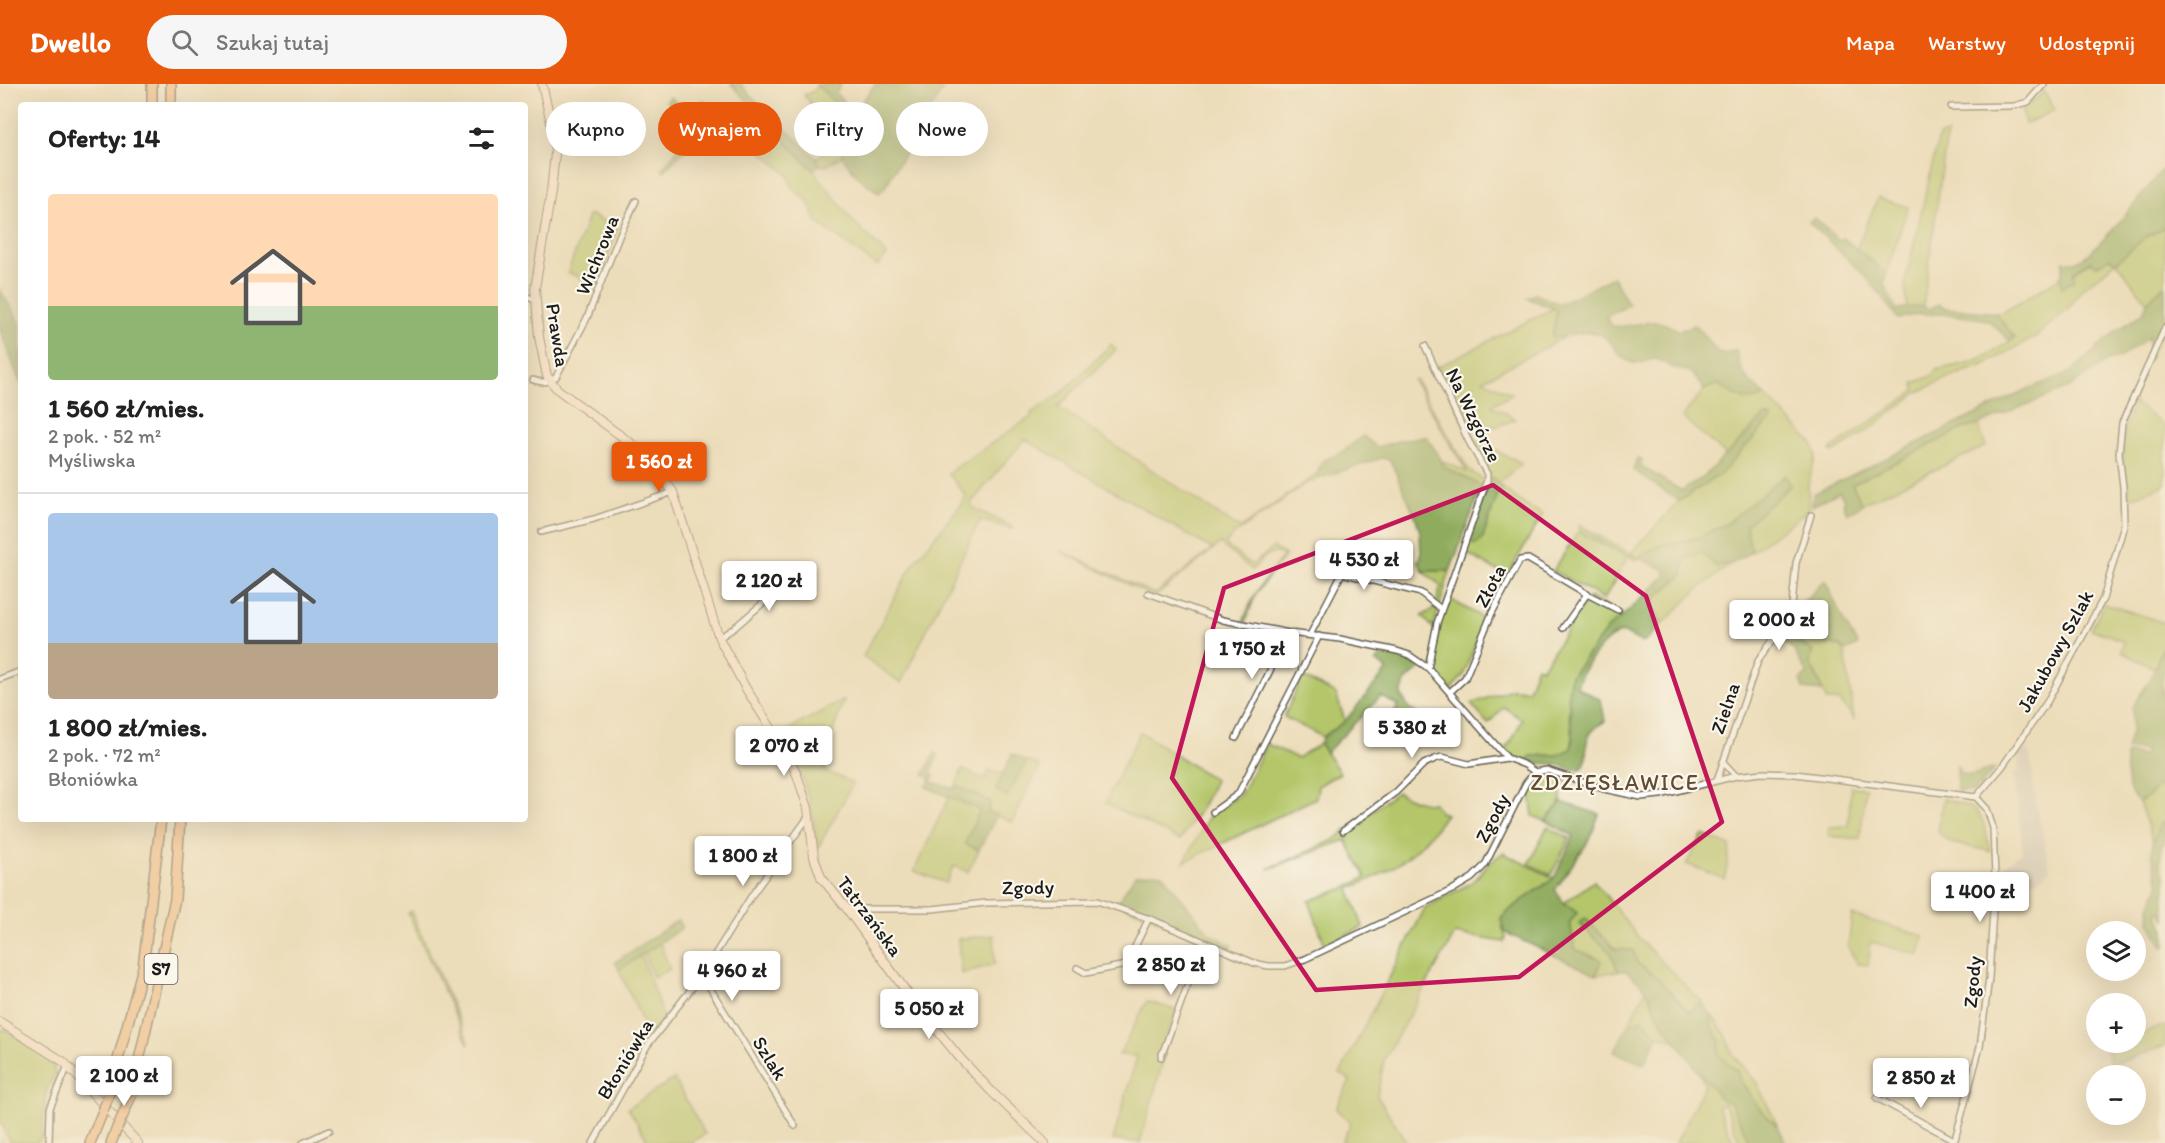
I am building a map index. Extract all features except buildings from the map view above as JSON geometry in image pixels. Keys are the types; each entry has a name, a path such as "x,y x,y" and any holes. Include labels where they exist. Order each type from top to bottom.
{"highway":[{"path":"152,84 152,102"},
{"path":"171,84 171,102"},
{"name":"S7","path":"90,1143 107,1100 143,967 161,822"},
{"name":"S7","path":"111,1143 131,1096 175,899 180,822"}],"street":[{"name":"Prawda","path":"542,84 553,131 555,153 551,192 536,271 535,300 543,363 550,381 557,390 632,444 663,477 672,492 719,638"},
{"path":"1951,107 2014,106 2028,102 2044,84"},
{"name":"Wichrowa","path":"550,381 556,377 587,318 620,234 636,201"},
{"path":"528,297 535,300"},
{"name":"Jakubowy Szlak","path":"1977,797 2002,767 2048,702 2103,599 2124,525 2119,453 2122,423 2164,331"},
{"name":"Na Wzgórze","path":"1425,346 1468,440 1487,474 1487,480 1441,609 1428,668"},
{"path":"533,380 550,381"},
{"path":"541,532 594,519 672,492"},
{"name":"Zielna","path":"1717,780 1758,661 1785,628 1791,616 1796,562 1811,515"},
{"name":"Złota","path":"1450,692 1465,678 1492,613 1520,560 1528,559 1618,610"},
{"path":"719,638 734,628 805,567"},
{"path":"1310,635 1342,573 1421,593 1441,609"},
{"path":"1148,593 1223,620 1397,651 1418,660 1428,668 1470,718 1508,758 1535,772 1548,770 1604,789 1641,797 1660,795 1736,776 1762,773 1795,774 1977,797"},
{"path":"1563,628 1587,594"},
{"path":"1236,738 1289,633"},
{"path":"1213,812 1238,794 1319,636"},
{"name":"Tatrzańska","path":"719,638 745,687 788,755 801,785 809,816 816,868 826,885 847,909 913,1001 960,1058 1045,1143"},
{"path":"0,679 18,673"},
{"path":"1343,831 1396,792 1424,764 1435,759 1442,757 1469,764 1508,758"},
{"path":"1723,762 1736,776"},
{"name":"Zgody","path":"847,909 932,909 986,903 1097,901 1149,918 1254,963 1285,966 1329,949 1452,890 1472,878 1485,865 1526,783 1535,772"},
{"name":"Zgody","path":"1954,1141 1980,1047 1989,978 1995,875 1993,828 1986,809 1977,797"},
{"name":"Błoniówka","path":"593,1143 647,1046 702,975 752,895 809,816"},
{"path":"1077,968 1086,974 1126,965 1149,918"},
{"path":"1161,1057 1203,943"},
{"name":"Szlak","path":"702,975 795,1126"},
{"path":"0,1022 68,1066 138,1143"},
{"path":"49,1143 50,1108 68,1066"},
{"path":"1877,1098 1954,1141"},
{"path":"303,1143 328,1131"}],"highlighted area":[{"path":"1493,485 1646,596 1722,822 1519,977 1316,990 1172,778 1224,588"}],"shaded area":[{"path":"2029,749 2037,807 2050,869 2039,880 2002,881 2002,868 2023,852 2014,773 2020,770 2017,754"}],"green space":[{"path":"731,84 741,84 757,102 748,102"},
{"path":"841,84 836,94 844,102 834,102 816,85"},
{"path":"875,84 934,84 943,89 935,102 896,102 896,156 903,156 885,187 879,193 858,177 842,156 884,156 884,102 862,102"},
{"path":"816,85 834,102 809,102 804,95 814,91"},
{"path":"2044,92 2055,110 2025,124 2021,107 2027,106"},
{"path":"670,97 677,102 667,102"},
{"path":"782,126 794,137 794,150 782,138"},
{"path":"1947,134 1923,306 1907,308 1905,283 1939,136"},
{"path":"782,138 794,150 794,156 800,156 813,169 851,219 887,255 877,266 817,222 807,200 793,189 788,175 766,156 782,156"},
{"path":"673,156 679,156 664,171 662,169"},
{"path":"800,156 814,156 817,159 820,165 813,169"},
{"path":"820,156 842,156 826,166 820,165 817,159"},
{"path":"2165,167 2165,227 2146,237 2116,262 2110,258 2096,266 2090,261 2073,272 2075,280 2062,288 2061,277 2064,261 2074,262 2095,248"},
{"path":"1878,198 1908,207 1886,273 1856,250"},
{"path":"589,214 618,228 597,286 568,272"},
{"path":"1814,217 1839,241 1843,238 1886,273 1884,285 1896,309 1923,306 1929,309 1939,304 1946,308 1996,313 2015,338 2010,341 1988,320 1947,314 1918,314 1898,319 1862,273 1809,222"},
{"path":"2165,227 2165,284 2147,302 2116,262 2081,290 2068,309 2034,338 1984,365 1945,379 1917,393 1866,432 1833,453 1830,450 1915,391 1914,383 1932,376 1936,370 1968,363 1988,355 2014,339 1996,313 2004,312 2061,277 2062,287 2084,265 2104,262 2110,258 2115,260 2146,237"},
{"path":"1613,277 1629,305 1606,317 1612,326 1653,322 1669,325 1679,331 1695,325 1719,354 1736,350 1745,376 1765,395 1752,400 1740,398 1717,384 1704,390 1691,373 1672,367 1660,360 1652,359 1641,363 1628,361 1606,338 1593,332 1552,337 1557,310 1527,298 1535,294 1560,304"},
{"path":"2165,284 2165,322 2147,362 2149,337 2121,357 2107,361 2068,388 1978,425 1962,429 1852,484 1862,504 1847,514 1843,503 1845,501 1839,492 1812,506 1813,494 2030,388 2071,372 2115,332 2143,313 2147,302"},
{"path":"0,290 18,320 18,377 0,330"},
{"path":"1554,308 1557,310 1552,336 1563,338 1483,380 1513,394 1491,405 1516,419 1495,427 1465,418 1475,441 1522,463 1498,483 1490,476 1437,367"},
{"path":"1111,344 1116,350 1058,407 1241,528 1317,474 1320,478 1303,485 1226,543 1252,565 1273,548 1286,555 1257,592 1284,555 1270,554 1252,570 1220,544 1155,597 1152,596 1060,551 1155,594 1212,549 1025,439 971,503 973,508 1013,527 1012,529 980,520 901,683 863,656 913,564 966,496 948,473 1061,394"},
{"path":"1415,379 1465,464 1471,472 1484,480 1482,486 1443,467 1442,461 1467,472 1413,380"},
{"path":"1717,384 1746,399 1765,395 1812,443 1816,455 1808,485 1809,510 1751,552 1746,525 1791,485 1785,476 1726,524 1698,538 1659,546 1638,558 1631,553 1679,501 1722,473 1765,416 1726,455 1682,417 1704,390"},
{"path":"2134,402 2165,427 2165,485 2129,499 2122,446 2129,412"},
{"path":"1765,416 1772,418 1722,473 1679,501 1633,470 1637,458 1642,460 1640,466 1682,491 1704,476"},
{"path":"1978,425 1986,446 1862,504 1852,484 1962,429"},
{"path":"1363,436 1377,447 1426,436 1444,467 1482,486 1450,571 1423,571 1418,561 1421,557 1420,532 1416,518 1390,460 1382,458 1320,478 1317,474 1322,461 1341,453"},
{"path":"1785,475 1791,485 1746,525 1751,552 1731,564 1716,566 1702,553 1685,559 1683,575 1657,596 1652,607 1663,624 1643,643 1623,632 1608,640 1594,654 1583,671 1577,687 1601,700 1605,721 1595,728 1588,738 1586,760 1582,767 1573,769 1555,764 1526,761 1531,756 1558,755 1571,749 1573,737 1568,694 1571,676 1608,628 1666,575 1664,569 1638,558 1659,546 1698,538 1726,524"},
{"path":"1490,476 1503,488 1498,493 1482,540 1477,544 1468,544"},
{"path":"1503,488 1525,505 1543,514 1507,576 1466,553 1468,544 1477,544 1482,540 1498,493"},
{"path":"1580,525 1638,558 1635,560 1578,532"},
{"path":"1578,532 1628,557 1604,599 1553,571"},
{"path":"1702,553 1716,566 1731,564 1697,590 1663,624 1652,607 1657,596 1683,575 1685,559"},
{"path":"1423,571 1450,571 1433,628 1422,616 1434,609 1441,586"},
{"path":"1825,580 1844,622 1858,645 1845,651 1839,646 1826,643 1815,634 1795,640 1813,651 1810,663 1823,691 1803,689 1800,680 1807,674 1794,651 1781,638 1787,632 1798,608"},
{"path":"1256,594 1244,626 1242,626 1250,605"},
{"path":"1589,597 1623,616 1608,628 1571,676 1569,712 1573,737 1571,749 1559,755 1531,756 1526,761 1509,757 1505,749 1522,720 1504,707 1488,724 1471,704 1511,689 1528,690 1537,666 1542,668"},
{"path":"1448,598 1485,619 1463,676 1450,690 1433,669 1440,621"},
{"path":"2104,603 2165,623 2165,642 2154,668 2121,652 2124,641 2091,629"},
{"path":"1815,634 1826,643 1839,646 1845,651 1854,719 1840,701 1827,701 1816,674 1794,640"},
{"path":"2165,642 2165,667 2162,681 2165,718 2165,787 2158,786 2139,802 2128,787 2126,773 2126,753 2143,755 2145,750 2126,749 2132,729 2132,707 2152,677"},
{"path":"1386,653 1422,666 1405,682 1401,695 1408,707 1424,719 1430,737 1391,743 1387,733 1393,729 1399,733 1405,727 1392,716 1398,706 1381,696 1326,753 1320,744 1323,737 1345,721 1387,670 1376,661"},
{"path":"1302,677 1336,694 1345,721 1323,737 1284,717"},
{"path":"844,700 828,746 825,771 853,783 818,848 806,789 781,733"},
{"path":"1140,732 1215,780 1202,807 1180,840 1105,803"},
{"path":"1267,744 1297,758 1320,744 1340,773 1318,786 1316,798 1184,862 1208,818 1241,794"},
{"path":"935,753 938,755 931,772 934,775 932,782 955,789 956,785 991,802 988,812 997,815 979,850 965,844 980,810 926,787 931,778 924,774"},
{"path":"1012,754 1027,761 1007,796 996,790"},
{"path":"1027,761 1040,766 1012,822 988,812 991,802 956,785 962,769 985,780 989,770 1003,774 996,790 1007,796"},
{"path":"1957,766 1962,774 1971,775 1995,768 1981,786 1973,792 1957,791"},
{"path":"1540,773 1568,780 1561,787 1561,802 1546,821 1533,816 1529,785"},
{"path":"2158,786 2165,787 2165,824 2161,823 2153,842 2139,802"},
{"path":"1851,787 1866,788 1860,839 1828,836 1829,827 1848,826"},
{"path":"1397,792 1425,803 1434,803 1440,812 1446,814 1425,841 1404,860 1380,875 1349,889 1363,927 1325,945 1309,901 1348,887 1366,877 1346,840 1268,869 1334,840"},
{"path":"949,797 980,810 965,843 979,850 968,872 954,866 946,883 914,871"},
{"path":"1943,799 1967,806 1979,814 1990,851 1951,843 1938,832"},
{"path":"1561,802 1599,814 1590,839 1555,890 1564,903 1577,913 1570,922 1575,949 1601,960 1596,975 1504,932 1501,919 1508,911 1554,878 1574,836 1546,821"},
{"path":"2161,822 2165,824 2165,842 2161,847 2160,866 2165,875 2165,919 2160,911 2157,913 2165,929 2165,947 2150,922 2150,907 2159,885 2152,854 2153,842"},
{"path":"1547,827 1570,838 1551,875 1529,864"},
{"path":"1703,835 1730,846 1725,879 1686,864"},
{"path":"1503,853 1554,878 1508,911 1501,919 1506,938 1504,942 1455,934 1384,1060 1377,1096 1407,1143 1341,1143 1351,1123 1336,1109 1350,1080 1340,1074 1425,908 1469,884 1476,879 1488,863"},
{"path":"1162,874 1209,933 1232,945 1230,950 1117,903 1135,875"},
{"path":"1594,881 1643,943 1702,1002 1690,1012 1656,976 1580,924 1611,953 1618,971 1596,975 1601,960 1575,949 1564,903"},
{"path":"411,911 469,1043 468,1044 408,913"},
{"path":"1852,915 1924,936 1920,955 1871,942 1868,965 1858,964 1848,947"},
{"path":"1585,918 1615,949 1633,950 1638,964 1656,976 1689,1012 1702,1002 1712,1016 1711,1026 1720,1040 1719,1055 1738,1072 1739,1078 1757,1106 1779,1128 1786,1143 1750,1143 1731,1103 1721,1099 1694,1065 1660,1019 1646,989 1626,971 1618,971 1611,953 1579,923"},
{"path":"678,920 682,928 619,970 615,962"},
{"path":"994,935 995,964 961,974 958,939"},
{"path":"660,943 670,969 653,977 644,953"},
{"path":"641,955 664,1019 649,1036 619,970"},
{"path":"1646,989 1660,1019 1677,1040 1658,1036 1643,1020 1628,1025"},
{"path":"1147,1001 1176,1010 1161,1052 1165,1054 1140,1143 1113,1140 1137,1056 1119,1055"},
{"path":"1712,1016 1726,1035 1733,1054 1756,1082 1779,1128 1757,1106 1739,1078 1738,1072 1719,1055 1720,1040 1711,1026"},
{"path":"1643,1019 1658,1036 1644,1064 1614,1052 1628,1025"},
{"path":"2165,1025 2165,1046 2146,1053 2146,1032"},
{"path":"5,1029 57,1062 53,1067 56,1074 47,1089 41,1138 37,1143 11,1143 0,1121 0,1032"},
{"path":"2107,1053 2145,1053 2111,1065"},
{"path":"1694,1065 1721,1099 1731,1103 1750,1143 1740,1143 1723,1104 1718,1107 1734,1143 1676,1143 1705,1084"},
{"path":"674,1079 705,1134 690,1143 649,1143 628,1108"}],"district":[{"name":"ZDZIĘSŁAWICE","path":"1615,782"}]}
